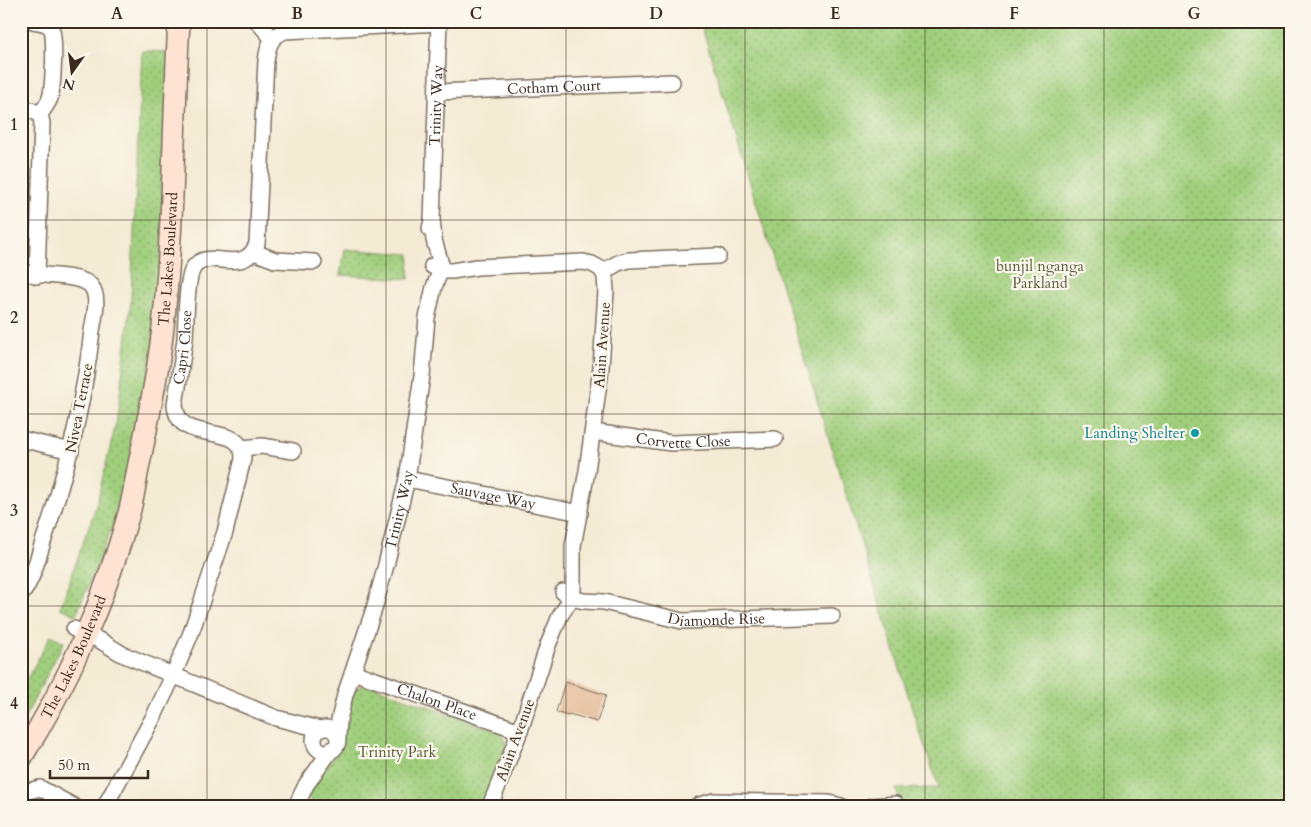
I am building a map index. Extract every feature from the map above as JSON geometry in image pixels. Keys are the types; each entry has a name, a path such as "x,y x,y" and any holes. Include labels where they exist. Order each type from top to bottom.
{"street":[{"path":"34,21 48,25 54,38 51,93 47,104 40,114"},
{"name":"The Lakes Boulevard","path":"170,21 177,51"},
{"name":"The Lakes Boulevard","path":"21,758 52,704 78,636 139,464 151,409 162,334 168,264 179,21"},
{"path":"258,21 272,38"},
{"path":"314,262 275,260 254,252 258,236 266,61 272,38 284,31 440,22"},
{"name":"Trinity Way","path":"296,806 306,785 334,744 345,695 374,609 407,479 422,376 427,318 425,295 438,266 428,239 432,220 440,22"},
{"name":"Cotham Court","path":"438,92 672,82"},
{"path":"21,106 40,114"},
{"path":"36,276 42,133 40,114"},
{"name":"Capri Close","path":"242,448 238,443 224,436 196,430 183,424 175,412 175,404 193,268 202,261 245,259 254,252"},
{"path":"438,266 446,262 477,267 583,262 598,266 603,272 618,263 629,260 718,256"},
{"name":"Alain Avenue","path":"490,806 520,731 548,645 569,594 573,546 593,432 604,329 606,291 603,272"},
{"name":"Nivea Terrace","path":"21,274 80,279 91,286 95,295 91,346 83,397 64,481 28,584 21,595"},
{"name":"Corvette Close","path":"593,432 671,443 775,438"},
{"path":"21,439 71,451"},
{"path":"105,806 154,716 173,676 205,594 225,532 243,459 242,448 262,446 293,451"},
{"name":"Sauvage Way","path":"407,479 580,513"},
{"name":"Diamonde Rise","path":"569,594 586,594 604,602 692,622 832,616"},
{"path":"78,636 318,737"},
{"name":"The Lakes Boulevard","path":"21,734 78,636"},
{"name":"Chalon Place","path":"353,672 520,731"},
{"name":"Trinity Way","path":"306,785 318,737 345,695"},
{"path":"331,729 334,744 321,751 318,737 331,729"},
{"path":"21,796 34,788 40,788 73,806"},
{"path":"697,806 714,800 829,803 841,806"},
{"path":"872,806 896,804"}],"green space":[{"name":"bunjil nganga Parkland","path":"700,21 1290,21 1290,806 900,806 896,789 939,788 916,721"},
{"path":"142,51 171,52 165,192 154,332 141,425 130,474 96,569 76,615 60,608 96,506 117,419 131,301"},
{"path":"345,249 410,254 409,279 340,275"},
{"path":"51,635 64,642 21,725 21,690"},
{"name":"Trinity Park","path":"365,685 496,731 505,739 506,748 504,755 483,806 311,806 309,797 311,790 343,744 342,731 354,691 356,688"}],"building":[{"path":"565,682 606,695 597,722 556,712"}],"place":[{"name":"Landing Shelter","path":"1195,433"}]}
